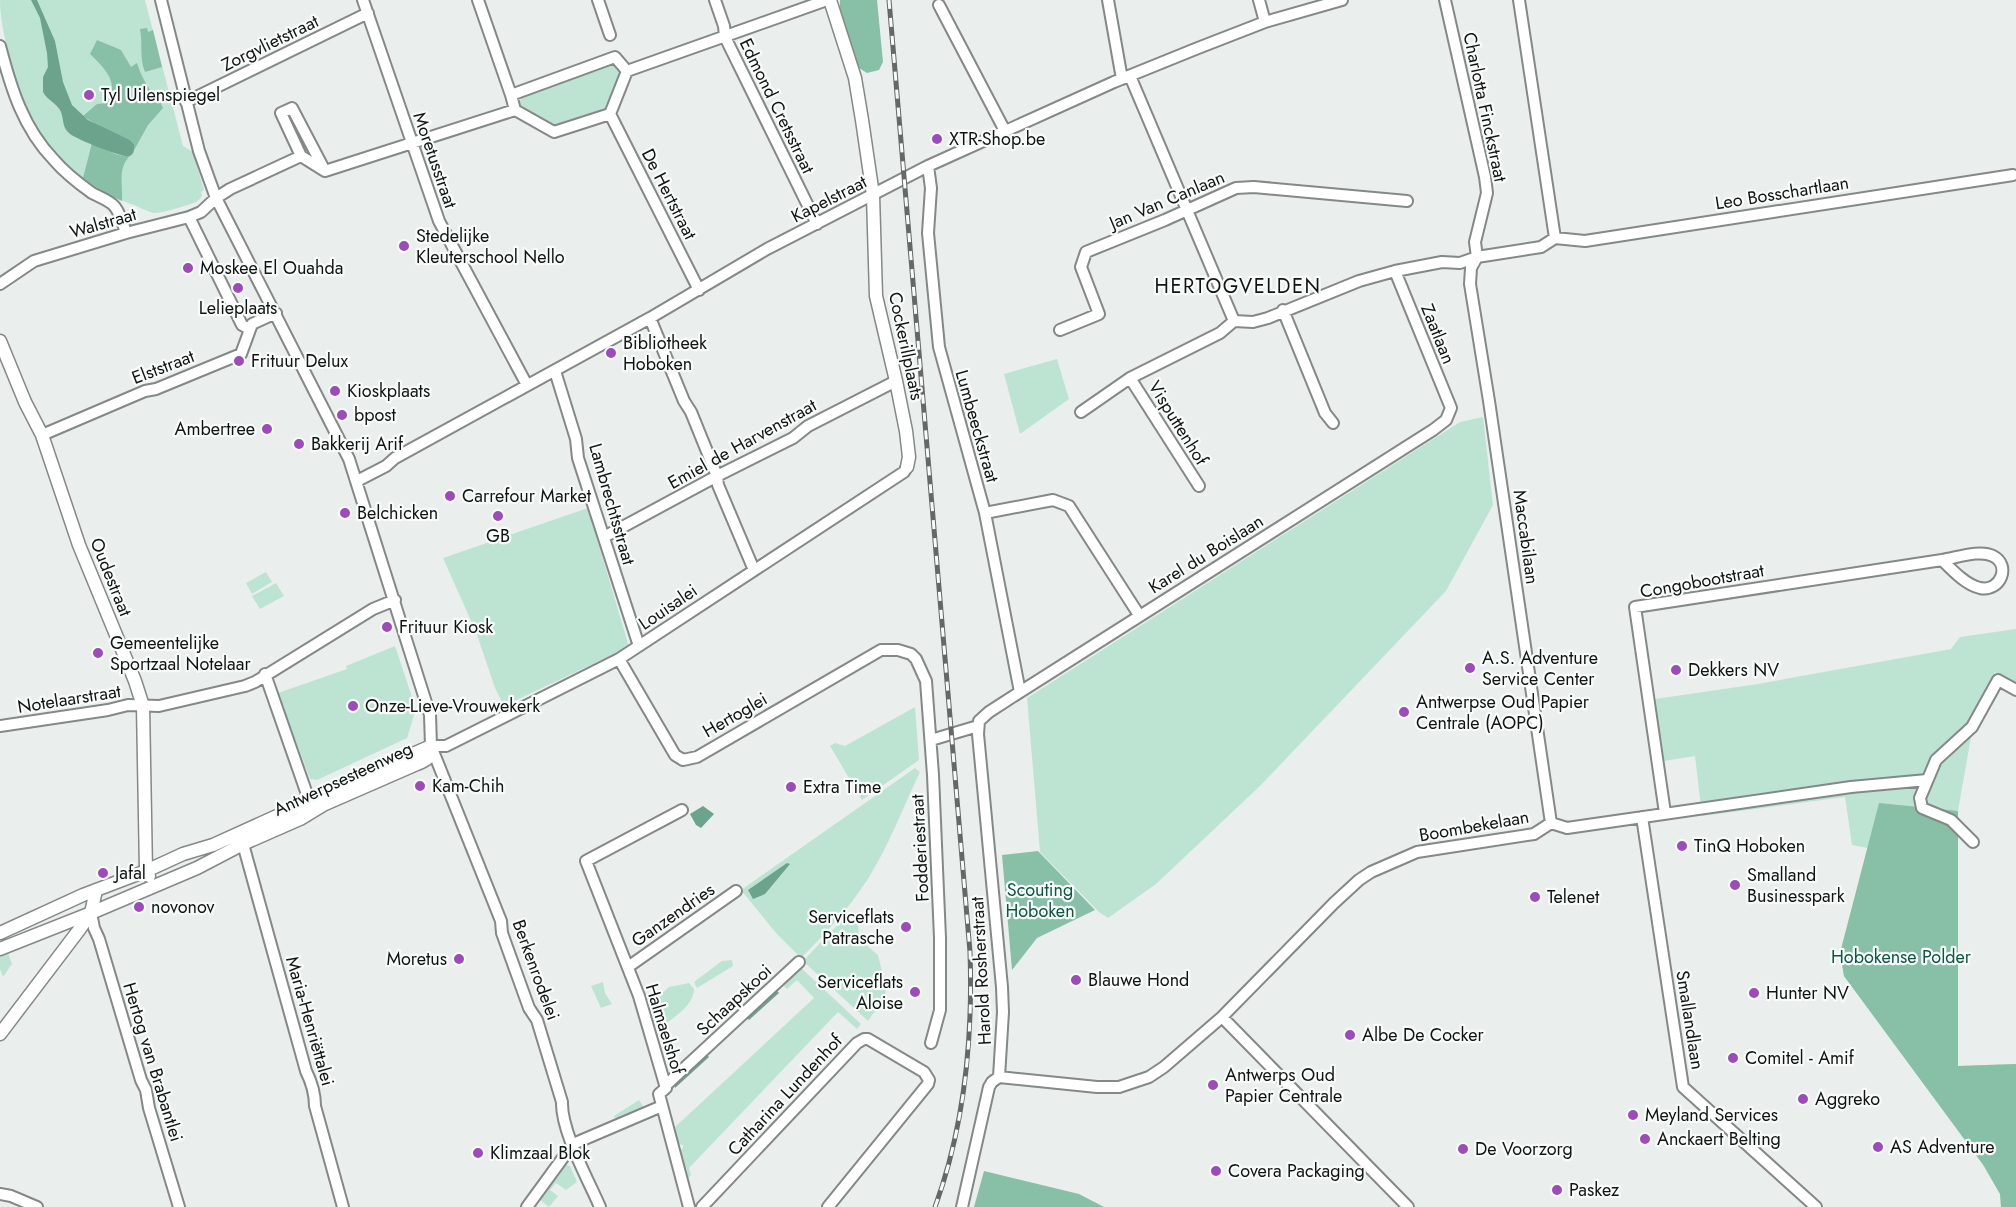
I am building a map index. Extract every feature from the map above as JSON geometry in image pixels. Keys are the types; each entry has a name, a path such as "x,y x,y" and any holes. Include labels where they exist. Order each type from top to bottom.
{"street":[{"path":"161,0 199,151 216,198 344,447 357,481 430,715 431,746"},
{"name":"Moretusstraat","path":"363,0 439,221 527,386"},
{"path":"478,0 515,110 554,132 610,114 627,71 829,0"},
{"path":"598,0 610,35"},
{"name":"Edmond Cretsstraat","path":"715,0 724,26 725,37 817,224"},
{"name":"Cockerillplaats","path":"829,0 855,78 873,195 876,296 906,432 909,457 907,467"},
{"path":"1081,412 1130,378 1220,333 1234,321 1126,77 1108,0"},
{"path":"1259,0 1265,22"},
{"name":"Kapelstraat","path":"357,481 650,318 767,249 927,166 1126,77 1265,22 1342,0"},
{"name":"Charlotta Finckstraat","path":"1445,0 1486,185 1487,193 1475,242 1478,257"},
{"path":"1519,0 1555,238"},
{"path":"939,5 1005,131"},
{"name":"Zorgvlietstraat","path":"186,102 368,13"},
{"path":"0,46 15,97 32,132 65,171 94,194 114,205 126,233"},
{"path":"511,95 615,57 627,71"},
{"path":"292,108 325,171 302,156 281,113 292,108"},
{"path":"325,171 515,110"},
{"name":"De Hertstraat","path":"610,114 699,290"},
{"name":"Walstraat","path":"0,284 34,261 201,212 216,198 302,156"},
{"name":"Lumbeeckstraat","path":"927,166 931,188 928,232 939,347 985,513 1020,692"},
{"name":"Leo Bosschartlaan","path":"1234,321 1253,322 1359,281 1442,262 1460,263 1478,257 1541,247 1555,238 1586,241 2013,175"},
{"name":"Jan Van Canlaan","path":"1060,330 1099,314 1081,267 1086,252 1236,188 1251,187 1407,201"},
{"path":"189,217 242,325 249,329 252,324 276,313"},
{"name":"Maccabilaan","path":"1478,257 1471,268 1470,284 1490,401 1551,823"},
{"name":"Zaatlaan","path":"1395,272 1451,408"},
{"path":"1283,310 1325,413 1333,423"},
{"path":"650,318 754,570"},
{"name":"Elststraat","path":"42,435 145,391 156,389 241,354 249,329"},
{"name":"Oudestraat","path":"0,341 25,402 42,435 79,545 135,681 143,706 146,871"},
{"name":"Lambrechtsstraat","path":"555,370 576,439 578,458 639,646"},
{"name":"Visputtenhof","path":"1130,378 1199,486"},
{"name":"Emiel de Harvenstraat","path":"604,537 896,381"},
{"name":"Karel du Boislaan","path":"978,726 983,716 1433,430 1446,420 1451,408"},
{"name":"Louisalei","path":"431,746 447,746 619,659 904,472 907,467"},
{"path":"985,513 1053,500 1069,506 1139,615"},
{"name":"Congobootstraat","path":"1665,813 1635,607 1942,560 1985,554 1994,556 2000,562 2001,579 1995,586 1978,587 1956,574 1942,560"},
{"name":"Notelaarstraat","path":"0,726 128,705 159,706 245,686 373,609 395,600"},
{"name":"Hertoglei","path":"619,659 675,755 682,760 697,757 881,650 898,650 911,654"},
{"name":"Fodderiestraat","path":"911,654 916,659 926,681 931,740 941,972 940,1010 931,1043"},
{"path":"265,674 309,800"},
{"path":"1973,842 1951,820 1922,808 1920,798 1936,760 1972,727 1998,680 2016,690"},
{"path":"931,740 978,726"},
{"name":"Harold Rosherstraat","path":"962,1207 989,1087 999,1077 1002,1046 1002,987 978,726"},
{"name":"Antwerpsesteenweg","path":"0,933 183,854 213,845 431,746 432,753 428,759 323,805 300,819 243,844 197,868 0,949"},
{"name":"Berkenrodelei","path":"431,746 501,921 502,933 530,1008 537,1020 560,1094 561,1113 600,1207"},
{"name":"Boombekelaan","path":"999,1077 1097,1087 1119,1087 1149,1077 1222,1017 1359,880 1371,872 1417,852 1534,834 1551,823 1567,828 1851,787 1927,780"},
{"name":"Halmaelshof","path":"682,810 586,861 639,996 666,1088 659,1094 689,1207"},
{"name":"Smallandlaan","path":"1642,817 1683,1087 1816,1207"},
{"name":"Maria-Henriëttalei","path":"243,844 306,1071 312,1082 315,1106 343,1207"},
{"path":"146,871 153,887"},
{"path":"0,1034 91,913 96,890"},
{"name":"Ganzendries","path":"628,967 736,891"},
{"name":"Hertog van Brabantlei","path":"91,913 141,1080 147,1090 150,1108 179,1207"},
{"path":"79,930 94,928"},
{"path":"51,929 57,933 65,950"},
{"name":"Schaapskooi","path":"665,1086 799,962"},
{"path":"1222,1017 1408,1207"},
{"name":"Catharina Lundenhof","path":"702,1207 860,1040 873,1041 924,1072 929,1080 926,1088 828,1207"},
{"path":"527,1207 573,1144 662,1106"},
{"path":"0,1194 37,1207"}],"green space":[{"path":"0,0 145,0 183,146 193,152 204,190 197,202 153,213 107,194 68,167 39,131 19,88 4,32"},
{"path":"840,0 877,0 883,62 879,70 867,73 859,68 840,12"},
{"path":"147,28 148,32 153,30 162,67 145,72 140,29"},
{"path":"97,40 121,50 131,67 137,63 145,81 163,108 148,125 133,152 134,144 130,140 83,116 97,104 107,103 111,95 109,76 90,54"},
{"path":"607,65 616,68 621,76 608,107 548,126 521,108 520,101 523,95"},
{"path":"92,143 117,154 131,155 122,170 122,201 83,178"},
{"path":"1057,359 1069,399 1020,434 1004,374"},
{"path":"1483,417 1493,505 1446,591 1260,786 1156,884 1108,918 1099,912 1040,852 1027,698 1460,422"},
{"path":"588,508 629,647 504,706 495,688 476,632 443,558"},
{"path":"266,572 272,582 252,594 246,583"},
{"path":"276,583 284,596 260,609 252,596"},
{"path":"2016,629 2016,685 1995,672 1970,724 1971,737 1958,811 1958,1066 2016,1064 2016,1207 2001,1207 2000,1194 1980,1160 1844,976 1840,953 1868,848 1852,845 1845,797 1702,816 1695,756 1664,761 1655,699 1758,684 1951,649 1960,637"},
{"path":"395,646 416,709 407,738 317,780 310,779 278,693 347,669 346,666"},
{"path":"915,707 919,760 862,800 830,746 835,743 845,746"},
{"path":"915,768 920,772 888,842 868,878 842,914 801,958 776,933 741,890"},
{"name":"Hobokense Polder","path":"1879,803 1958,811 1958,1066 2016,1064 2016,1207 2001,1207 2000,1194 1984,1166 1844,976 1840,953"},
{"name":"Scouting Hoboken","path":"1038,851 1095,910 1037,938 1012,970 1002,855"},
{"path":"845,917 858,923 859,939 878,955 886,988 885,997 868,1021 803,961"},
{"path":"8,953 12,964 3,977 0,957"},
{"path":"732,960 733,966 697,988 694,982 722,961"},
{"path":"799,966 861,1024 857,1029 838,1012 689,1168 691,1175 688,1179 680,1151 683,1145 678,1144 674,1128 814,998 797,980 787,989 781,983"},
{"path":"603,982 605,993 612,1004 601,1008 591,986"},
{"path":"689,983 694,989 691,1000 683,1010 662,1026 655,1000 669,987"},
{"path":"639,1100 645,1109 617,1121 614,1116"},
{"path":"566,1165 570,1166 577,1182 566,1190 556,1183 550,1190 558,1196 549,1207 540,1200"},
{"path":"984,1171 1079,1194 1104,1207 974,1207"}],"shaded area":[{"path":"31,0 37,0 55,41 63,82 72,105 88,120 130,140 134,144 134,151 131,155 118,154 89,143 73,136 65,128 60,109 43,92 43,77 48,67 47,53 40,18"},
{"path":"703,806 714,814 701,828 696,825 690,814"},
{"path":"787,863 790,864 765,894 753,899 748,890"},
{"path":"775,988 779,993 749,1020 745,1016"},
{"path":"705,1052 709,1057 675,1088 674,1082"}],"waterway":[{"path":"660,828 682,816"}],"railway":[{"path":"889,0 970,952 970,1017 965,1081 954,1145 935,1207"}],"place":[{"name":"Tyl Uilenspiegel","path":"89,95"},
{"name":"XTR-Shop.be","path":"937,139"},
{"name":"Stedelijke Kleuterschool Nello","path":"404,246"},
{"name":"Moskee El Ouahda","path":"188,268"},
{"name":"Lelieplaats","path":"238,288"},
{"name":"Bibliotheek Hoboken","path":"611,353"},
{"name":"Frituur Delux","path":"239,361"},
{"name":"Kioskplaats","path":"335,391"},
{"name":"bpost","path":"342,415"},
{"name":"Ambertree","path":"267,429"},
{"name":"Bakkerij Arif","path":"299,444"},
{"name":"Carrefour Market","path":"450,496"},
{"name":"Belchicken","path":"345,513"},
{"name":"GB","path":"498,516"},
{"name":"Frituur Kiosk","path":"387,627"},
{"name":"Gemeentelijke Sportzaal Notelaar","path":"98,653"},
{"name":"A.S. Adventure Service Center","path":"1470,668"},
{"name":"Dekkers NV","path":"1676,670"},
{"name":"Onze-Lieve-Vrouwekerk","path":"353,706"},
{"name":"Antwerpse Oud Papier Centrale (AOPC)","path":"1404,712"},
{"name":"Kam-Chih","path":"420,786"},
{"name":"Extra Time","path":"791,787"},
{"name":"TinQ Hoboken","path":"1682,846"},
{"name":"Jafal","path":"103,873"},
{"name":"Smalland Businesspark","path":"1735,885"},
{"name":"Telenet","path":"1535,897"},
{"name":"novonov","path":"139,907"},
{"name":"Serviceflats Patrasche","path":"906,927"},
{"name":"Moretus","path":"459,959"},
{"name":"Blauwe Hond","path":"1076,980"},
{"name":"Serviceflats Aloise","path":"915,992"},
{"name":"Hunter NV","path":"1754,993"},
{"name":"Albe De Cocker","path":"1350,1035"},
{"name":"Comitel - Amif","path":"1733,1058"},
{"name":"Antwerps Oud Papier Centrale","path":"1213,1085"},
{"name":"Aggreko","path":"1803,1099"},
{"name":"Meyland Services","path":"1633,1115"},
{"name":"Anckaert Belting","path":"1645,1139"},
{"name":"AS Adventure","path":"1878,1147"},
{"name":"De Voorzorg","path":"1463,1149"},
{"name":"Klimzaal Blok","path":"478,1153"},
{"name":"Covera Packaging","path":"1216,1171"},
{"name":"Paskez","path":"1557,1190"}],"district":[{"name":"HERTOGVELDEN","path":"1238,286"}]}
